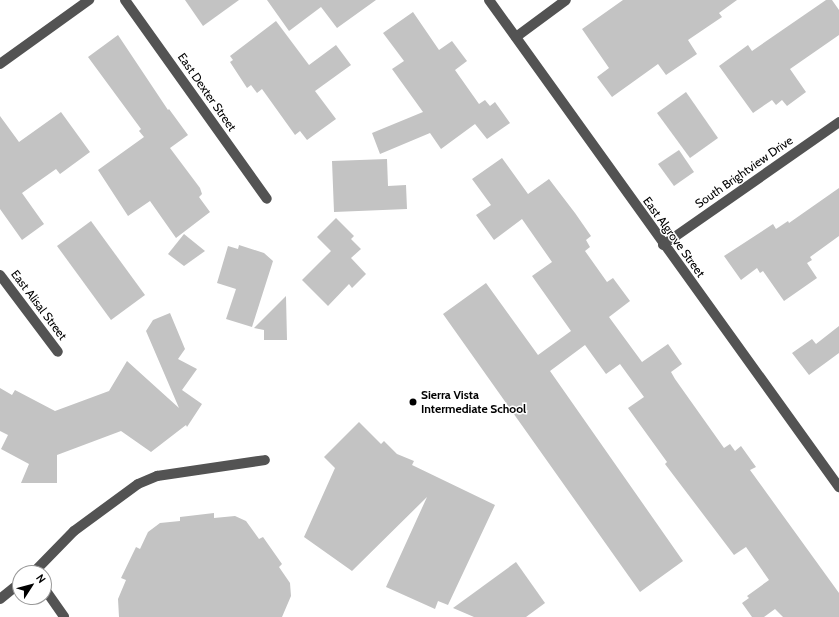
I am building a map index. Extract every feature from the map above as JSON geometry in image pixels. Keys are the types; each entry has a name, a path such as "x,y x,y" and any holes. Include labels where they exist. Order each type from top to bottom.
{"street":[{"path":"0,64 88,0"},
{"name":"East Dexter Street","path":"125,0 267,199"},
{"name":"East Algrove Street","path":"489,0 663,245 838,482"},
{"path":"516,37 566,0"},
{"name":"South Brightview Drive","path":"663,245 839,122"},
{"name":"East Alisal Street","path":"0,275 58,352"},
{"path":"41,565 74,531 138,484 157,476 265,460"},
{"path":"0,599 12,589"},
{"path":"52,600 64,617"}],"building":[{"path":"185,0 239,0 203,26"},
{"path":"267,0 376,0 337,28 321,7 289,31"},
{"path":"623,0 737,0 719,13 722,17 688,40 697,54 666,75 658,64 612,97 597,77 609,68 582,29"},
{"path":"826,0 832,0 839,10 839,35 790,69 806,92 787,106 782,100 776,105 772,100 753,113 719,66 748,45 752,51"},
{"path":"413,12 439,50 452,41 467,61 455,70 479,104 485,100 490,106 495,102 510,123 487,139 475,124 441,149 430,133 380,154 372,133 423,112 392,69 404,61 383,33"},
{"path":"276,21 309,65 336,45 351,65 315,91 336,119 307,140 300,131 295,135 262,89 257,93 251,85 247,88 230,62 233,60 230,56"},
{"path":"118,35 168,110 169,109 188,135 170,148 200,188 202,194 199,197 210,212 176,238 150,201 128,216 98,170 144,137 139,131 141,129 88,57"},
{"path":"686,92 718,138 690,158 657,113"},
{"path":"61,112 90,152 60,174 56,169 22,193 44,224 22,240 0,209 0,116 19,142"},
{"path":"679,150 694,172 674,186 658,164"},
{"path":"502,158 528,194 549,179 575,213 591,236 586,240 590,247 585,251 607,282 613,278 630,301 609,317 642,362 668,344 682,364 671,372 675,379 724,448 730,444 735,451 741,446 756,467 750,470 839,593 839,617 783,617 775,609 764,617 752,617 742,603 749,598 747,596 769,580 746,547 734,555 665,464 667,462 628,408 644,397 620,364 606,374 585,345 550,371 683,561 640,592 443,314 486,283 538,355 571,331 532,276 552,262 522,219 494,240 476,215 491,205 472,179"},
{"path":"387,159 388,186 406,185 407,209 334,212 332,161"},
{"path":"839,188 839,236 810,257 812,260 807,263 817,278 784,301 763,271 760,273 757,268 741,280 724,256 773,224 776,229 788,221 789,223"},
{"path":"336,218 354,236 351,239 361,249 351,258 366,274 352,288 349,284 328,306 302,280 331,251 317,237"},
{"path":"91,221 145,295 111,320 57,246"},
{"path":"184,234 205,251 184,266 168,254"},
{"path":"239,245 264,253 273,261 252,327 226,319 236,289 217,283 228,246 238,249"},
{"path":"286,296 287,340 264,340 264,330 254,328"},
{"path":"170,313 185,349 178,359 197,369 182,390 202,404 187,427 186,425 151,452 121,431 57,455 57,483 21,483 29,464 1,449 8,435 0,431 0,388 12,395 15,390 55,411 109,391 127,361 179,408 146,331 153,320"},
{"path":"839,326 839,353 809,375 792,353 812,339 816,344"},
{"path":"359,422 381,444 384,441 397,454 414,461 412,465 495,505 448,605 438,601 435,609 386,587 427,497 352,571 304,537 335,468 324,457"},
{"path":"214,513 214,518 235,516 246,521 259,539 263,537 282,564 279,567 290,583 291,596 282,617 119,617 118,599 126,580 121,578 136,547 140,549 148,532 160,523 180,521 180,517"},
{"path":"516,562 545,603 526,617 474,617 453,608"}],"place":[{"name":"Sierra Vista Intermediate School","path":"413,402"}]}
